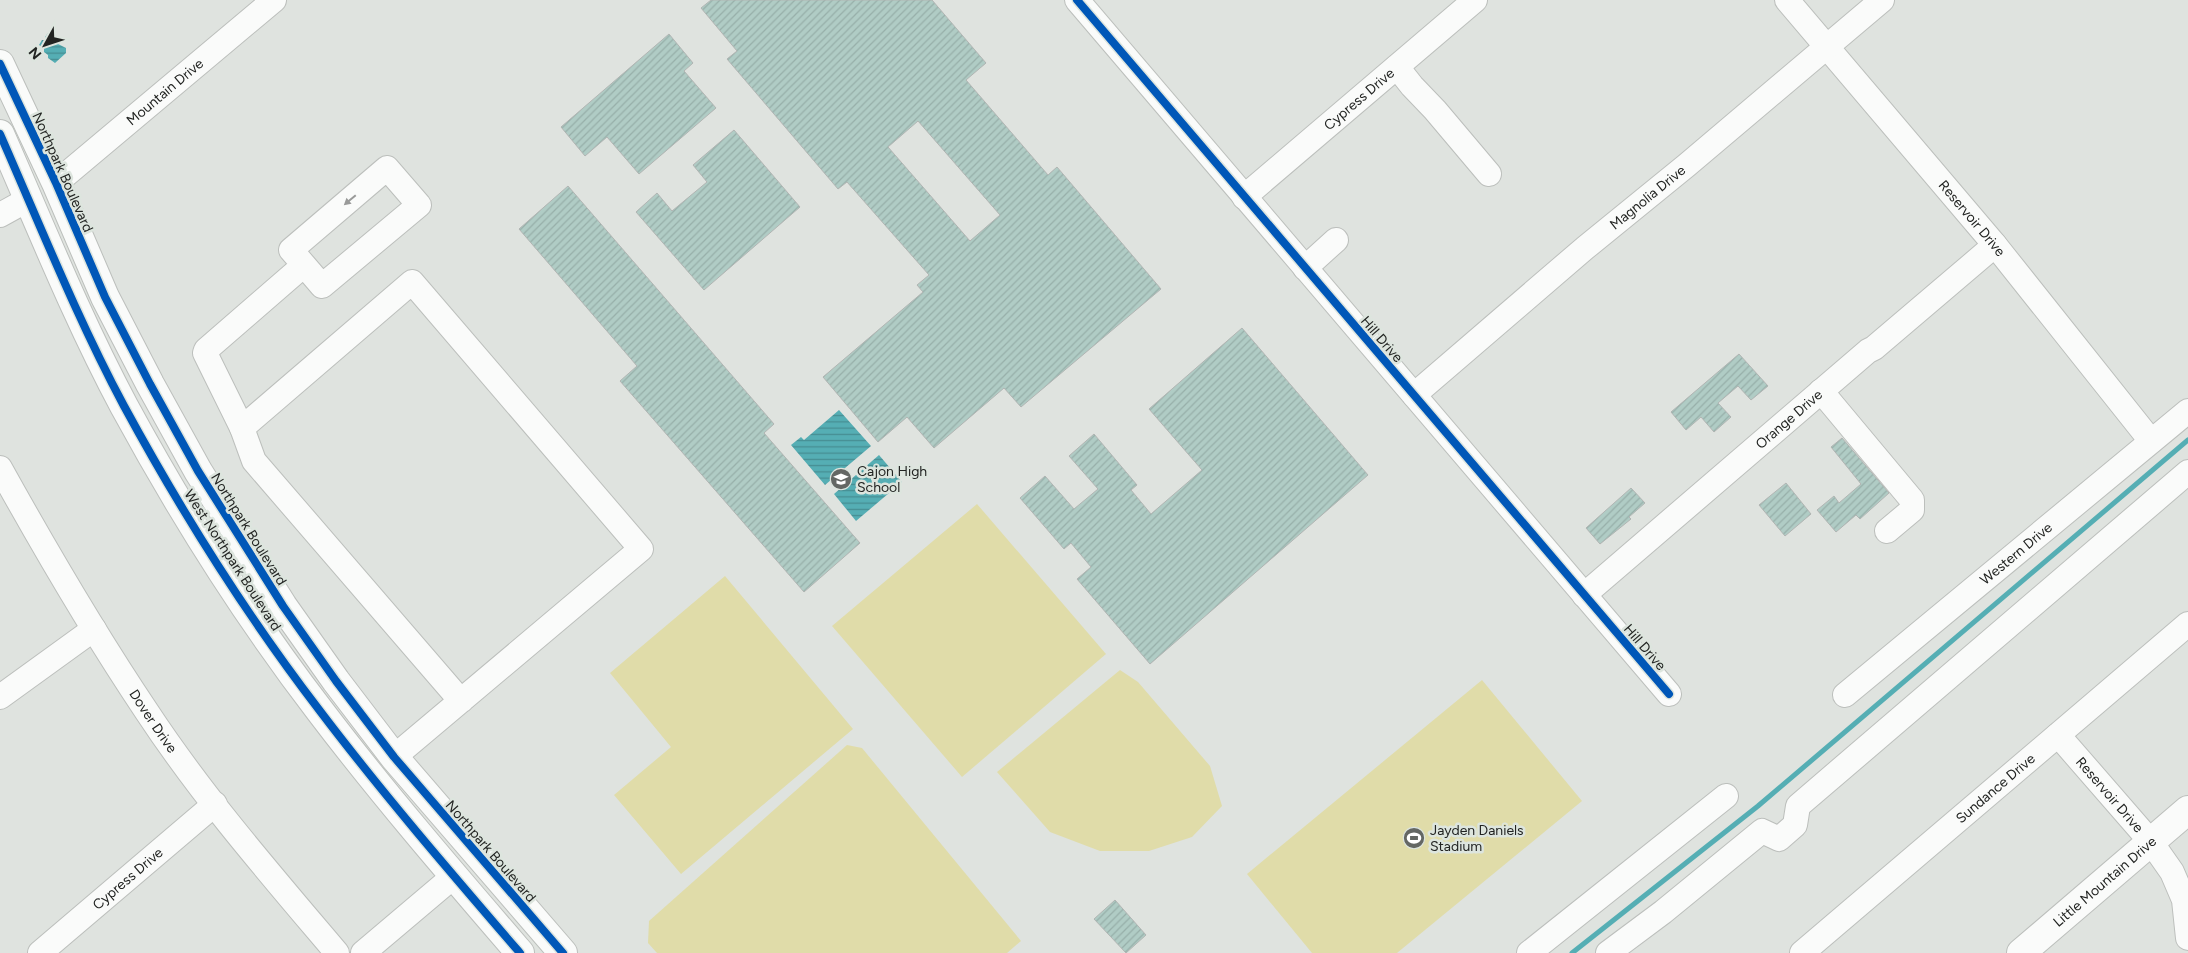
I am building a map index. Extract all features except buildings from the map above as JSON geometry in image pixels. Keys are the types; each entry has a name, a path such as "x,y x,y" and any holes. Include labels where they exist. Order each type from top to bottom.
{"main road":[{"name":"Northpark Boulevard","path":"0,64 56,183 105,296 198,472 283,606 336,681 394,757 562,953"},
{"name":"West Northpark Boulevard","path":"0,134 78,315 125,406 188,517 263,631 320,712 454,876 520,953"},
{"path":"29,199 56,183"},
{"name":"Little Mountain Drive","path":"2021,953 2188,810"}],"street":[{"name":"Mountain Drive","path":"56,183 274,0"},
{"name":"Hill Drive","path":"1077,0 1669,694"},
{"name":"Cypress Drive","path":"1244,197 1475,0"},
{"name":"Reservoir Drive","path":"1787,0 1995,245 2151,441"},
{"name":"Magnolia Drive","path":"1414,395 1585,248 1608,231 1882,0"},
{"path":"1396,67 1489,174"},
{"path":"298,258 322,286 419,205 387,168 206,350 205,353 242,428 254,461 461,701"},
{"path":"0,216 29,199"},
{"path":"1305,268 1336,240"},
{"name":"Orange Drive","path":"1584,595 1821,391 1995,245"},
{"path":"242,428 412,282 641,549 394,757"},
{"path":"1821,391 1912,500 1912,510 1887,530"},
{"name":"Western Drive","path":"1845,695 2188,411"},
{"name":"Dover Drive","path":"0,468 60,576 148,713 215,804 337,953"},
{"path":"1608,953 1663,912 1762,831 1779,839 1795,825 1798,806 2188,472"},
{"name":"Sundance Drive","path":"1802,953 2188,624"},
{"path":"0,696 94,629"},
{"name":"Reservoir Drive","path":"2058,735 2151,842 2172,872 2184,900 2188,938"},
{"path":"1529,953 1726,796"},
{"name":"Cypress Drive","path":"40,953 215,804"},
{"path":"363,953 454,876"}],"shaded area":[{"path":"977,504 1106,654 962,777 832,626"},
{"path":"725,576 853,729 681,874 614,795 671,747 610,673"},
{"path":"1120,670 1138,682 1210,766 1222,806 1192,837 1149,851 1100,851 1050,832 997,772"},
{"name":"Jayden Daniels Stadium","path":"1482,680 1582,801 1397,953 1312,953 1247,874"},
{"path":"847,745 862,748 1021,941 1007,953 657,953 648,943 649,921"}],"water":[{"path":"48,33 53,33 58,38 58,44 66,48 66,53 55,63 48,58 44,48 39,45 42,40 45,40"},
{"path":"839,410 871,446 825,485 791,445 801,437 804,440"},
{"path":"879,455 902,482 856,521 834,494"}],"waterway":[{"path":"1572,953 1758,806 2188,440"}],"cycle path":[{"path":"1077,0 1669,694"},
{"path":"0,64 56,183 105,297 150,384 198,471 283,606 336,681 394,757 563,953"},
{"path":"0,134 59,271 107,373 168,485 216,562 293,675 368,773 520,953"}],"place":[{"name":"Cajon High School","path":"841,479"},
{"name":"Jayden Daniels Stadium","path":"1414,838"}]}
